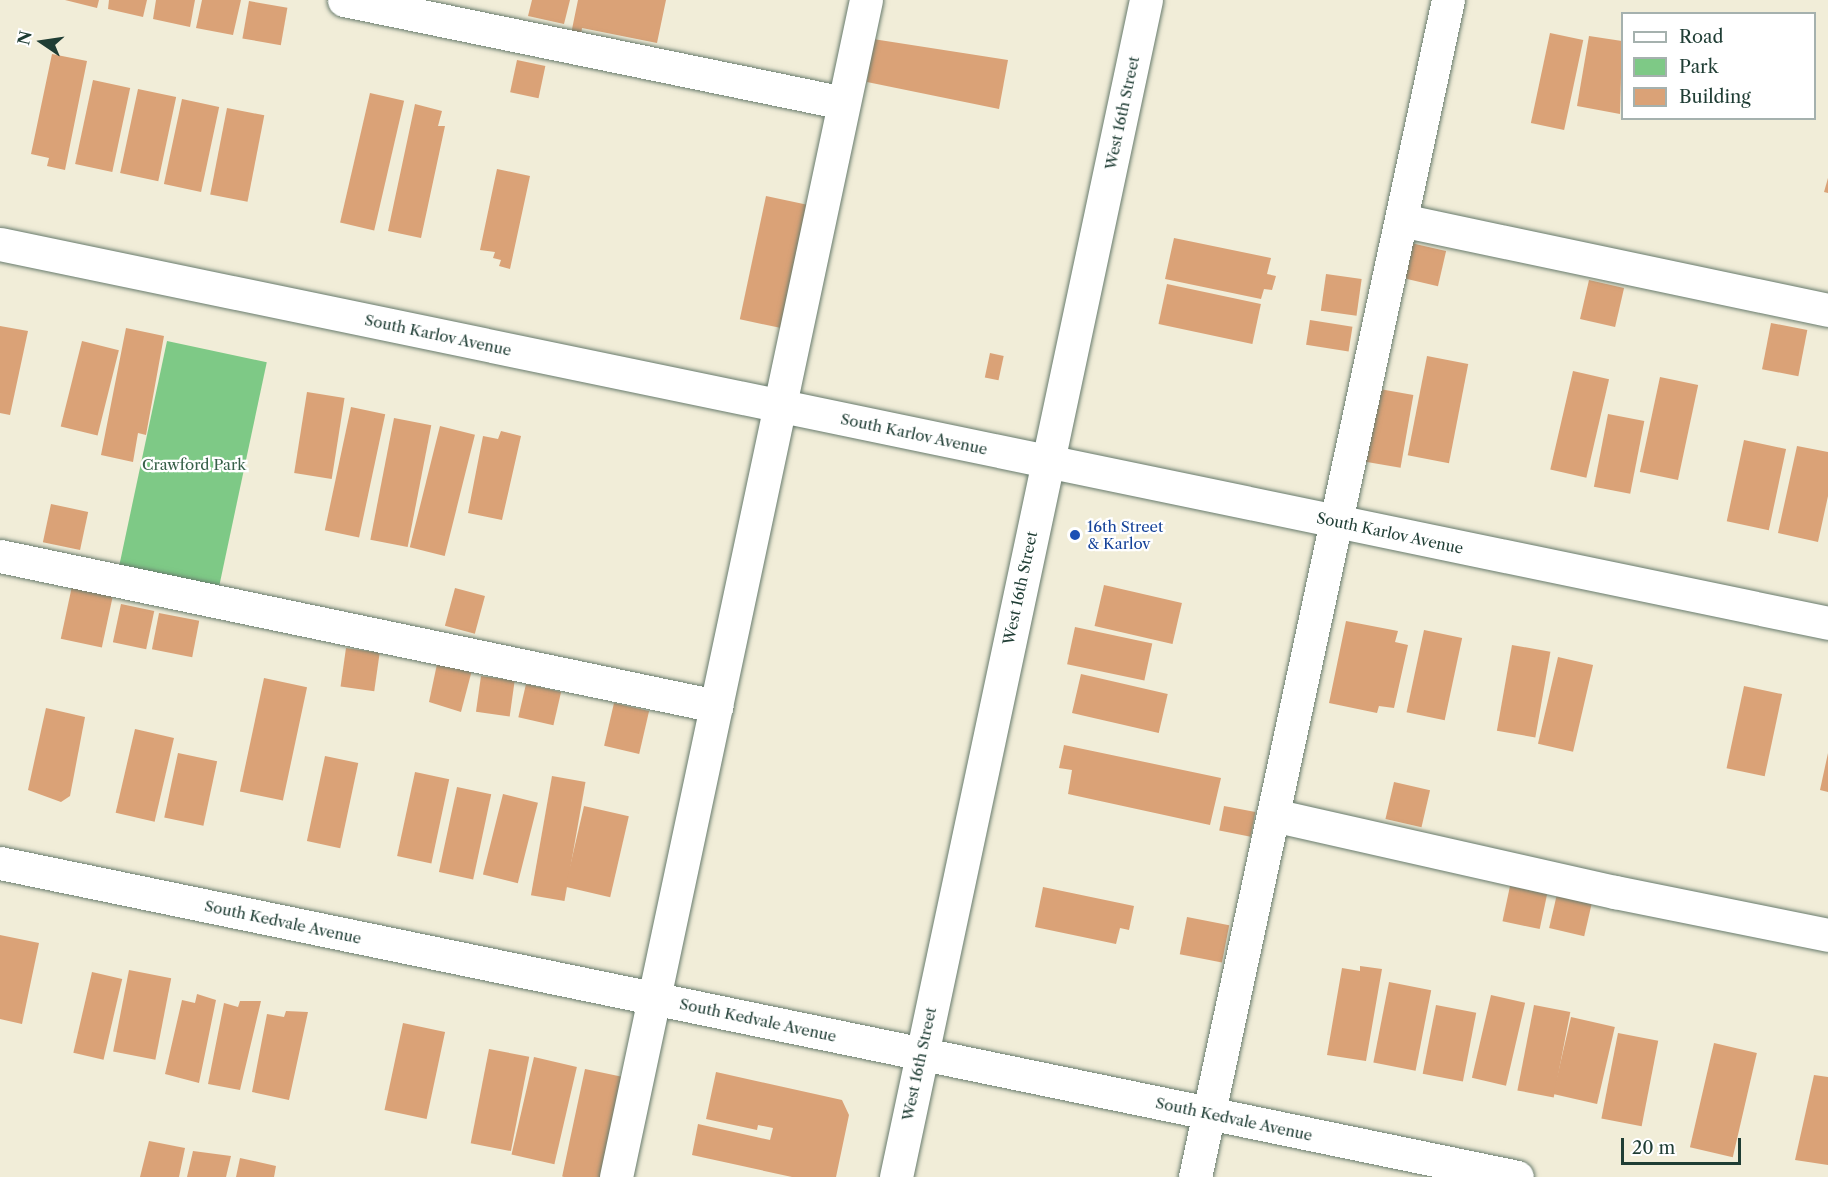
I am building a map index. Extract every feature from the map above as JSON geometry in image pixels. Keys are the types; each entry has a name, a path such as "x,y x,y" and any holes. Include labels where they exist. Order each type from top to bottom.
{"street":[{"path":"345,0 844,103"},
{"path":"616,1177 866,0"},
{"name":"West 16th Street","path":"896,1177 1146,0"},
{"path":"1195,1177 1448,0"},
{"path":"1401,220 1828,310"},
{"name":"South Karlov Avenue","path":"0,244 1828,624"},
{"path":"0,556 716,706"},
{"path":"1273,814 1828,935"},
{"name":"South Kedvale Avenue","path":"0,863 1517,1177"}],"green space":[{"name":"Crawford Park","path":"167,341 267,362 219,589 119,568"}],"building":[{"path":"65,0 99,0 97,8"},
{"path":"109,0 147,0 143,17 108,9"},
{"path":"156,0 195,0 190,27 153,19"},
{"path":"202,0 241,0 233,35 196,28"},
{"path":"532,0 570,0 564,24 528,16"},
{"path":"578,0 666,0 657,43 582,28 581,36 571,34"},
{"path":"249,1 287,8 281,45 242,38"},
{"path":"1550,33 1583,40 1564,130 1531,123"},
{"path":"1589,36 1621,41 1620,114 1577,106"},
{"path":"873,39 1008,60 999,109 867,82"},
{"path":"52,54 87,61 65,170 47,166 49,158 31,154"},
{"path":"517,60 545,66 539,98 510,92"},
{"path":"93,80 130,88 112,172 75,164"},
{"path":"138,89 176,97 158,181 120,173"},
{"path":"370,93 404,101 374,230 340,223"},
{"path":"182,99 219,107 201,192 164,184"},
{"path":"415,104 442,111 438,126 445,126 421,238 388,231"},
{"path":"227,108 264,115 248,202 210,194"},
{"path":"497,169 530,176 510,269 499,266 501,260 493,258 495,252 480,250"},
{"path":"1828,178 1828,193 1824,192"},
{"path":"766,196 807,205 781,328 740,319"},
{"path":"1174,238 1271,258 1267,274 1276,276 1272,290 1264,289 1261,299 1165,279"},
{"path":"1411,243 1446,251 1438,286 1403,278"},
{"path":"1326,274 1362,279 1357,316 1321,311"},
{"path":"1589,280 1624,288 1615,327 1580,319"},
{"path":"1167,284 1261,304 1252,344 1158,324"},
{"path":"1310,320 1352,327 1349,351 1306,345"},
{"path":"1771,323 1807,330 1798,376 1762,369"},
{"path":"0,326 28,331 10,415 0,413"},
{"path":"126,328 164,336 146,435 138,433 133,462 101,455"},
{"path":"82,341 119,350 98,436 61,426"},
{"path":"990,353 1004,356 998,380 985,377"},
{"path":"1427,356 1468,364 1449,463 1408,455"},
{"path":"1573,371 1609,379 1586,478 1550,469"},
{"path":"1660,377 1698,385 1678,480 1640,472"},
{"path":"1374,388 1413,395 1401,468 1361,461"},
{"path":"307,392 345,398 332,479 294,473"},
{"path":"351,407 385,414 359,538 325,530"},
{"path":"1608,414 1644,421 1630,494 1594,487"},
{"path":"394,418 431,425 408,547 370,540"},
{"path":"440,426 475,435 445,556 410,547"},
{"path":"501,431 521,436 502,520 468,513 483,436 498,439"},
{"path":"1744,440 1786,449 1769,530 1727,521"},
{"path":"1797,446 1828,452 1828,496 1818,542 1778,533"},
{"path":"51,504 88,512 80,550 43,542"},
{"path":"1104,585 1182,603 1173,644 1095,626"},
{"path":"72,586 113,595 102,648 61,639"},
{"path":"455,588 485,596 475,634 445,626"},
{"path":"121,604 154,611 146,649 113,642"},
{"path":"159,613 199,621 192,657 152,649"},
{"path":"1346,621 1398,631 1395,642 1408,645 1394,708 1379,706 1377,713 1329,703"},
{"path":"1075,627 1152,643 1144,681 1067,664"},
{"path":"1424,630 1462,638 1445,720 1407,712"},
{"path":"1512,645 1550,652 1535,737 1497,731"},
{"path":"346,648 380,653 374,691 341,687"},
{"path":"1558,657 1593,665 1573,752 1538,744"},
{"path":"437,664 472,670 461,712 429,702"},
{"path":"1081,674 1168,694 1159,733 1072,713"},
{"path":"481,676 515,681 510,716 476,712"},
{"path":"264,678 307,687 283,801 240,791"},
{"path":"526,684 561,692 553,725 518,717"},
{"path":"1744,686 1782,694 1765,776 1727,768"},
{"path":"614,703 649,711 639,754 604,746"},
{"path":"46,708 85,717 70,796 61,802 28,790"},
{"path":"135,729 174,738 155,822 116,813"},
{"path":"1064,745 1221,778 1210,825 1068,794 1072,770 1059,768"},
{"path":"178,753 217,761 203,826 164,818"},
{"path":"1828,753 1828,792 1820,790"},
{"path":"325,756 358,763 340,848 307,841"},
{"path":"415,772 449,779 431,863 397,856"},
{"path":"552,776 585,782 564,901 531,895"},
{"path":"1394,782 1430,790 1422,827 1385,819"},
{"path":"457,787 491,794 473,879 439,872"},
{"path":"503,794 538,803 518,883 483,875"},
{"path":"584,806 629,816 610,897 565,887"},
{"path":"1224,806 1255,812 1251,837 1219,831"},
{"path":"1510,886 1547,894 1540,929 1503,921"},
{"path":"1043,887 1134,906 1129,930 1120,928 1116,944 1035,927"},
{"path":"1557,894 1592,902 1584,936 1549,928"},
{"path":"1187,917 1229,925 1222,963 1180,954"},
{"path":"0,935 39,943 22,1024 0,1019"},
{"path":"1360,966 1382,969 1366,1061 1327,1055 1342,968 1360,971"},
{"path":"129,970 171,978 155,1060 113,1051"},
{"path":"92,972 122,979 104,1060 73,1053"},
{"path":"1389,982 1431,990 1416,1071 1373,1062"},
{"path":"197,994 216,1000 199,1083 165,1074 182,1000 195,1003"},
{"path":"1491,995 1525,1003 1506,1086 1472,1078"},
{"path":"240,1001 261,1001 240,1090 208,1084 224,1003 238,1007"},
{"path":"1436,1005 1476,1013 1463,1082 1423,1074"},
{"path":"1534,1005 1570,1012 1554,1097 1517,1090"},
{"path":"286,1011 308,1012 289,1100 252,1092 267,1014 284,1017"},
{"path":"1571,1017 1615,1027 1597,1104 1553,1094"},
{"path":"403,1023 445,1032 427,1119 384,1110"},
{"path":"1618,1033 1658,1041 1642,1126 1601,1118"},
{"path":"1714,1043 1757,1053 1733,1157 1690,1147"},
{"path":"489,1049 529,1057 511,1151 471,1143"},
{"path":"534,1057 577,1067 554,1164 512,1154"},
{"path":"585,1069 623,1077 602,1177 562,1177"},
{"path":"716,1072 842,1100 849,1115 836,1177 792,1177 692,1155 698,1124 770,1140 773,1128 758,1125 757,1130 706,1119"},
{"path":"1814,1075 1828,1077 1828,1165 1795,1160"},
{"path":"149,1141 185,1148 179,1177 140,1177"},
{"path":"193,1151 231,1156 226,1177 187,1177"},
{"path":"240,1158 276,1166 274,1177 236,1177"}],"place":[{"name":"16th Street & Karlov","path":"1075,535"}]}
